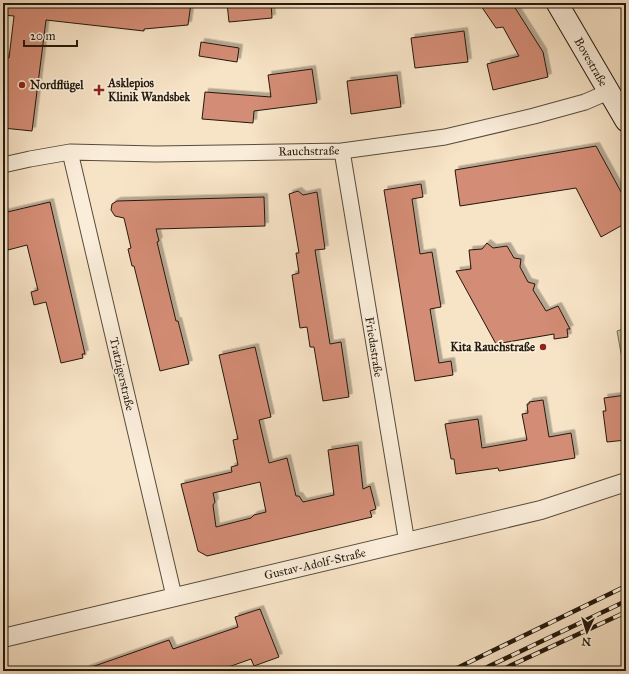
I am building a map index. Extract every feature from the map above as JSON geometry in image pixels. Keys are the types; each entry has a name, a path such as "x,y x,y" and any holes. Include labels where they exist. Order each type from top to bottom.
{"main road":[{"name":"Bovestraße","path":"557,3 626,121"}],"street":[{"name":"Rauchstraße","path":"3,165 70,152 156,154 342,151 445,137 534,116 585,102 608,92"},
{"name":"Friedastraße","path":"342,151 407,543"},
{"name":"Tratzigerstraße","path":"70,152 174,596"},
{"name":"Gustav-Adolf-Straße","path":"3,638 174,596 407,543 541,510 626,482"}],"green space":[{"path":"626,328 626,363 623,364 617,331"}],"building":[{"path":"3,3 191,3 188,25 144,29 144,31 46,20 32,131 3,128 3,58 9,58 14,16 3,15"},
{"path":"227,3 271,3 272,18 229,22"},
{"path":"479,3 512,3 543,52 548,77 493,90 487,64 519,56 503,27 496,28"},
{"path":"464,31 468,62 415,68 411,38"},
{"path":"201,42 239,48 237,62 199,56"},
{"path":"312,69 317,103 254,111 253,123 202,119 205,92 271,97 268,75"},
{"path":"397,75 401,107 351,114 347,81"},
{"path":"596,146 626,201 626,223 601,237 576,188 460,206 455,170"},
{"path":"421,184 423,197 412,199 420,254 432,252 441,307 430,309 439,363 451,361 453,375 415,381 384,190"},
{"path":"298,191 303,195 317,192 325,249 315,250 330,344 341,342 349,397 323,401 314,347 310,347 307,327 300,328 292,275 299,273 296,253 299,253 289,194"},
{"path":"264,197 265,226 156,229 159,241 157,242 176,321 178,321 189,364 160,371 134,266 132,266 128,249 131,248 124,218 115,216 111,210 112,204 117,201"},
{"path":"50,202 85,354 82,354 83,358 61,363 46,302 34,305 31,292 38,290 27,245 8,250 7,245 3,246 3,213"},
{"path":"487,243 493,248 507,246 514,258 521,259 520,267 528,282 535,284 533,290 546,311 558,306 570,329 567,329 568,337 554,339 554,334 496,344 456,271 471,269 469,250 482,249"},
{"path":"255,347 271,417 259,420 269,463 287,458 296,496 299,496 303,502 334,495 328,450 358,445 363,489 370,486 376,509 370,511 372,517 207,556 198,551 181,484 232,472 231,467 238,465 233,440 238,439 219,355","holes":["260,482 266,512 254,515 251,518 216,527 213,505 215,502 213,493"]},
{"path":"626,395 626,440 607,442 603,411 606,411 604,398"},
{"path":"543,400 549,437 571,433 575,458 499,471 498,468 456,474 454,459 451,459 445,424 478,419 482,448 527,440 522,414 528,413 527,404 529,404 529,402"},
{"path":"260,609 279,657 254,666 251,659 217,671 86,671 86,669 169,640 173,649 238,627 235,617"}],"railway":[{"path":"451,671 626,586"},
{"path":"479,671 626,601"},
{"path":"499,671 626,612"}],"place":[{"name":"Nordflügel","path":"22,85"},
{"name":"Asklepios Klinik Wandsbek","path":"99,90"},
{"name":"Kita Rauchstraße","path":"543,347"}]}
